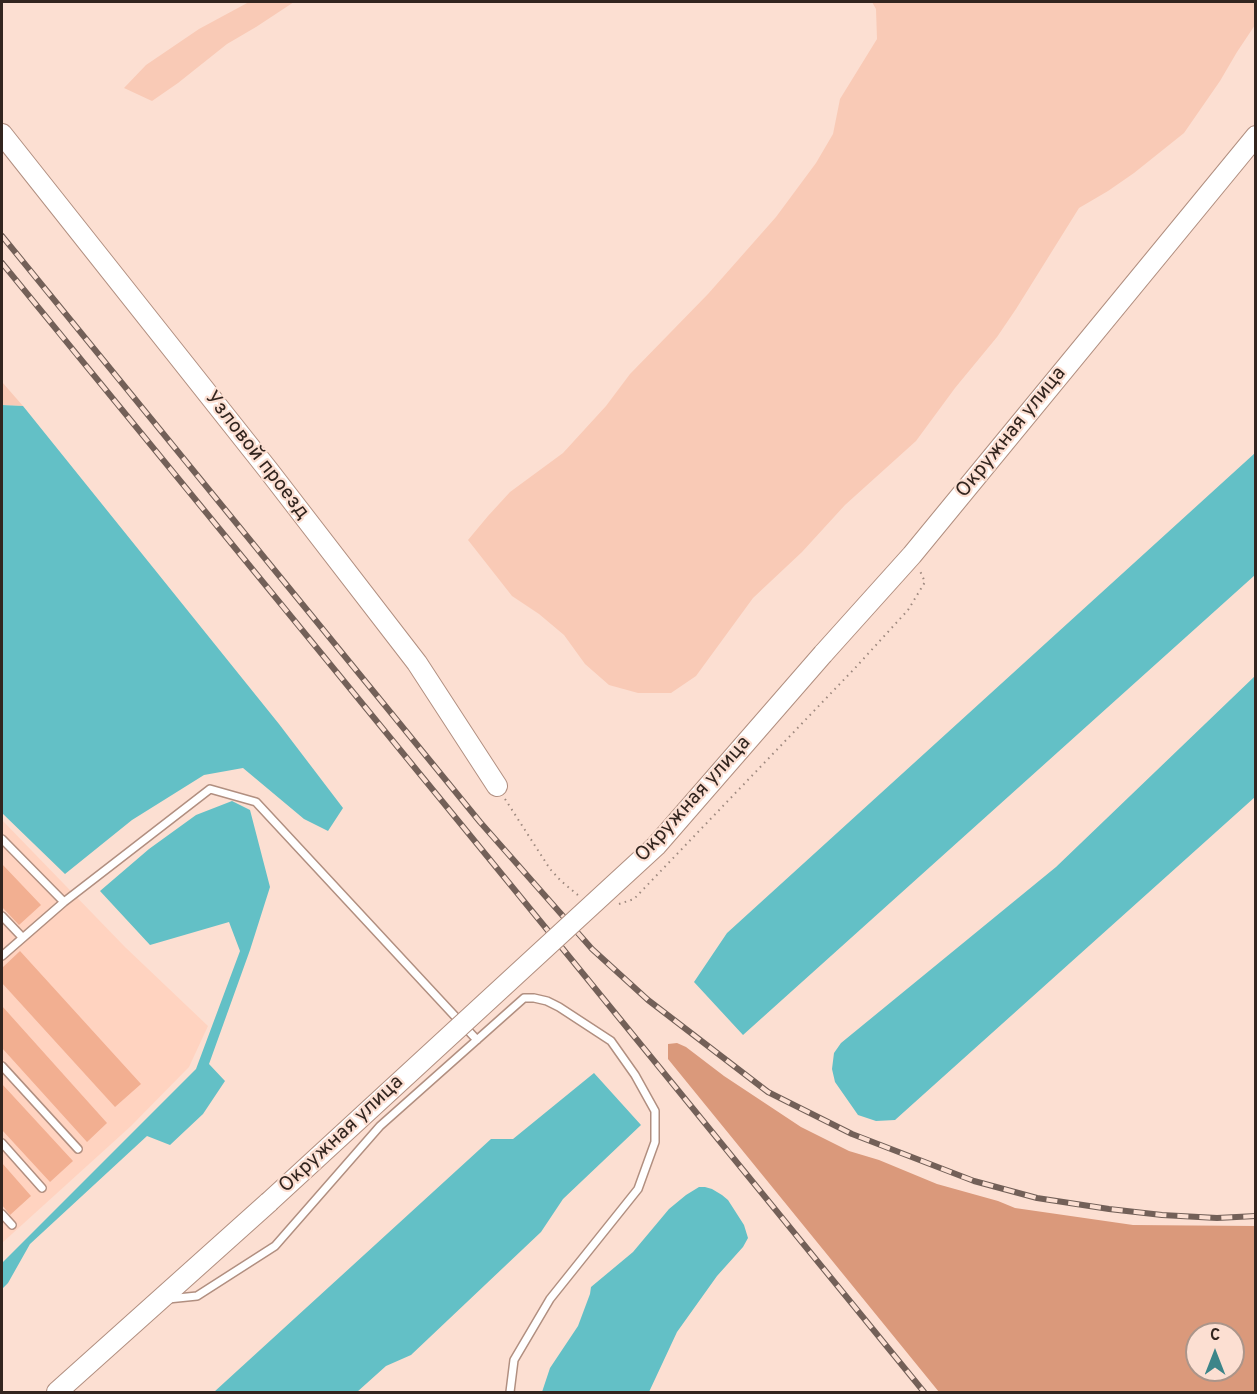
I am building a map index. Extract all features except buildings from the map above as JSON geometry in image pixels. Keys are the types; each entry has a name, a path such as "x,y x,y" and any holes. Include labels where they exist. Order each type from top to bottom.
{"main road":[{"name":"Узловой проезд","path":"2,134 269,471 417,663 497,786"},
{"name":"Окружная улица","path":"57,1392 269,1202 656,846 912,555 1256,136"}],"lane":[{"path":"2,956 64,902 210,789 256,802 477,1040"},
{"path":"2,839 64,902"},
{"path":"2,916 22,937"},
{"path":"160,1300 197,1296 275,1246 380,1126 524,998 547,1001 611,1041 655,1111 655,1142 638,1189 550,1299 514,1360 510,1392"},
{"path":"2,1066 78,1149"},
{"path":"2,1143 42,1188"},
{"path":"2,1214 12,1225"}],"shaded area":[{"path":"249,2 294,2 227,44 152,101 124,88 146,65 199,29"},
{"path":"872,2 1255,2 1255,25 1184,133 1134,173 1079,208 997,337 916,441 845,505 802,552 753,598 696,676 671,693 638,693 609,685 585,664 564,635 539,614 512,596 468,540 510,492 563,453 606,406 630,374 708,294 776,217 816,163 833,134 840,99 877,39 876,9"},
{"path":"2,382 23,406 2,405"},
{"path":"2,820 125,947 208,1026 189,1067 131,1126 2,1243"},
{"path":"677,1043 801,1127 849,1151 879,1160 937,1184 1015,1208 1133,1225 1255,1226 1255,1392 939,1392 668,1059 668,1044"}],"water":[{"path":"2,405 23,406 279,724 343,808 328,831 304,819 243,768 204,775 132,820 65,874 2,813"},
{"path":"1255,453 1255,575 743,1035 694,982 727,933"},
{"path":"1255,676 1255,797 895,1120 876,1121 858,1115 835,1082 832,1069 834,1053 841,1043 1056,867"},
{"path":"232,801 250,810 270,887 209,1064 225,1081 203,1114 170,1145 147,1136 30,1244 8,1283 2,1289 2,1263 196,1069 240,951 229,922 150,945 100,891 149,849 196,815"},
{"path":"594,1073 641,1125 563,1199 541,1232 411,1355 386,1366 357,1392 214,1392 491,1139 513,1139"},
{"path":"699,1187 712,1189 728,1200 744,1225 748,1238 743,1247 717,1276 677,1332 649,1392 542,1392 550,1368 578,1326 591,1287 633,1252 669,1209"}],"railway":[{"path":"2,236 480,822 592,949 648,1000 768,1092 852,1134 974,1181 1037,1198 1109,1209 1217,1218 1256,1216"},
{"path":"2,263 924,1392"}]}
